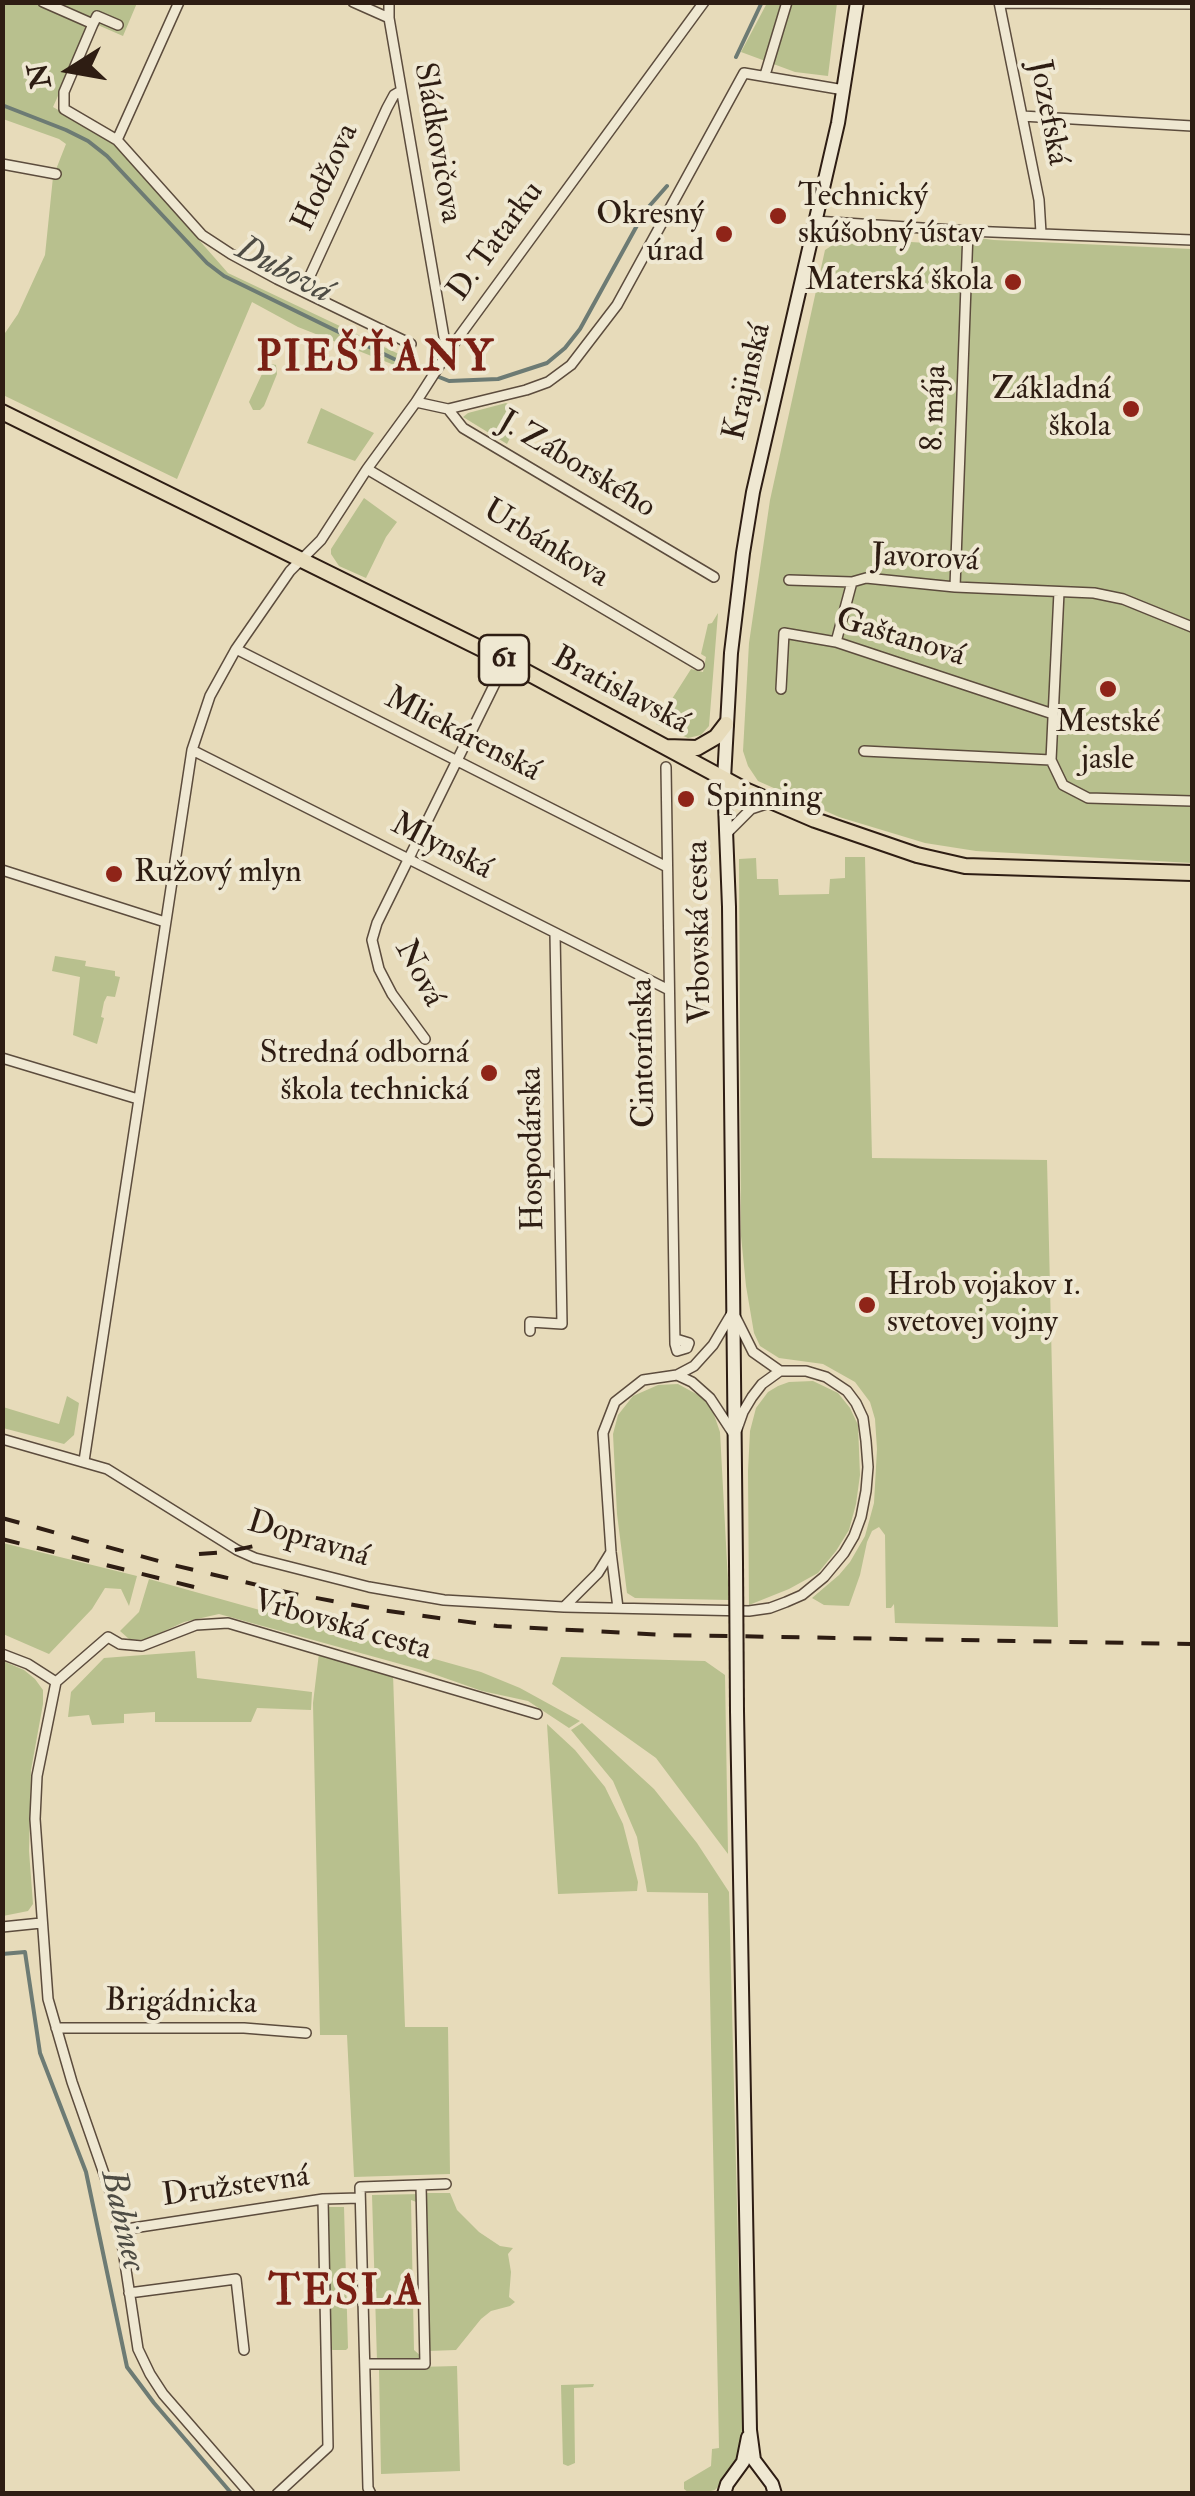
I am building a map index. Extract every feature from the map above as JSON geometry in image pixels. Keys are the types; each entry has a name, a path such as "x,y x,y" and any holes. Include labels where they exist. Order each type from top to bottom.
{"main road":[{"name":"Krajinská","path":"724,779 735,614 753,492 844,90 857,2"},
{"name":"Bratislavská","path":"2,412 506,661 724,779 814,820 917,855 965,866 1192,873"},
{"path":"666,748 697,748 716,737 726,724"},
{"name":"Vrbovská cesta","path":"724,779 750,2430"},
{"path":"750,2430 754,2460 760,2472"},
{"path":"722,2492 742,2462 750,2430"},
{"path":"736,2474 747,2470 760,2472 767,2476 775,2494"}],"street":[{"path":"43,2 93,24"},
{"path":"116,140 179,2"},
{"path":"353,2 389,18"},
{"name":"Sládkovičova","path":"389,2 447,353"},
{"name":"D. Tatarku","path":"300,561 321,540 447,353 704,2"},
{"path":"765,75 787,2"},
{"path":"999,3 1192,4"},
{"name":"Jozefská","path":"999,3 1039,200 1041,233"},
{"path":"118,25 96,16 64,92 64,109 116,140 202,235 231,254 411,344"},
{"path":"416,402 448,408 526,390 548,382 572,365 617,305 744,72 844,90"},
{"name":"Hodžova","path":"303,290 387,108 401,91"},
{"path":"1022,116 1192,126"},
{"path":"2,164 56,174"},
{"path":"815,221 1192,240"},
{"name":"8. mája","path":"955,587 968,231"},
{"name":"J. Záborského","path":"448,408 463,428 714,577"},
{"name":"Urbánkova","path":"367,469 699,665"},
{"path":"84,1461 192,750 210,696 236,650 300,561"},
{"name":"Javorová","path":"788,580 852,582 866,578 955,587 1094,593 1123,599 1192,627"},
{"path":"836,642 852,582"},
{"path":"1058,592 1050,760 1063,785 1088,798 1192,801"},
{"name":"Gaštanová","path":"781,689 784,633 836,642 1052,714"},
{"name":"Mliekárenská","path":"236,650 666,867"},
{"name":"Nová","path":"425,1039 386,981 372,940 506,661"},
{"name":"Mlynská","path":"192,750 669,990"},
{"path":"864,750 1050,760"},
{"name":"Cintorínska","path":"666,767 676,1339"},
{"path":"727,833 751,810 772,802"},
{"path":"2,870 165,922"},
{"name":"Hospodárska","path":"530,1330 530,1322 562,1324 554,932"},
{"path":"2,1058 138,1099"},
{"path":"733,1311 752,1352 780,1371 752,1397 735,1436"},
{"path":"618,1608 610,1552 603,1433 615,1402 643,1380 678,1375 694,1366 733,1311"},
{"name":"Dopravná","path":"2,1439 84,1461 122,1476 237,1550 256,1558 369,1586 444,1600 736,1612 770,1608 802,1595 824,1577 844,1552 861,1517 866,1490 868,1455 863,1418 856,1403 847,1391 826,1377 806,1371 780,1371"},
{"path":"678,1375 710,1398 735,1436"},
{"path":"564,1607 598,1573 610,1552"},
{"name":"Vrbovská cesta","path":"56,1682 108,1637 120,1644 142,1646 196,1625 228,1622 537,1714"},
{"path":"2,1654 28,1664 56,1682 37,1776 34,1819 48,1999 120,2230 138,2348 163,2394 250,2494"},
{"path":"2,1927 41,1923"},
{"name":"Brigádnicka","path":"56,2028 244,2028 306,2033"},
{"path":"365,2364 425,2364 421,2185 446,2184"},
{"name":"Družstevná","path":"120,2230 323,2199 360,2198 360,2187 421,2185"},
{"path":"360,2198 370,2494"},
{"path":"277,2494 328,2447 323,2199"},
{"path":"129,2293 236,2280 244,2350"}],"green space":[{"path":"2,3 137,3 123,36 91,22 53,107 112,141 228,273 422,365 417,374 298,327 252,302 177,479 3,395 3,336 18,314 45,255 53,177 66,144 3,119"},
{"path":"767,3 837,3 828,76 795,72 741,52"},
{"path":"846,229 884,231 884,238 927,243 946,234 994,240 1192,249 1192,863 976,851 925,843 839,817 758,781 748,766 743,751 749,643 770,500 825,250 845,237"},
{"path":"267,363 276,365 277,374 264,406 253,410 249,402"},
{"path":"510,405 505,432 511,436 507,444 463,417 468,413"},
{"path":"321,408 374,433 355,461 307,443"},
{"path":"364,498 397,522 366,578 339,566 331,554"},
{"path":"718,613 709,726 701,735 688,738 656,724 691,669 703,672 706,657 701,654 708,624"},
{"path":"845,857 865,857 872,1158 1047,1160 1058,1627 895,1623 894,1604 886,1608 885,1535 879,1527 867,1542 849,1606 824,1605 812,1598 839,1575 865,1536 874,1503 875,1419 870,1402 855,1382 823,1364 779,1358 760,1346 754,1333 741,1236 739,859 756,858 757,879 778,879 779,895 829,894 830,879 845,878"},
{"path":"55,956 86,961 85,966 115,971 115,976 120,977 115,997 107,996 104,1002 97,1044 73,1035 80,977 52,971"},
{"path":"813,1381 838,1393 858,1425 860,1475 849,1530 818,1573 749,1605 748,1471 750,1431 756,1408 778,1386"},
{"path":"678,1384 711,1406 720,1432 729,1600 635,1598 627,1593 617,1514 613,1434 618,1415 633,1396 658,1385"},
{"path":"67,1396 79,1403 74,1435 64,1444 3,1428 3,1407 59,1424"},
{"path":"3,1543 137,1576 129,1606 121,1589 105,1588 92,1609 49,1654 3,1634"},
{"path":"149,1579 481,1672 580,1721 569,1728 528,1701 219,1614 184,1622 145,1640 129,1639 120,1631 139,1612"},
{"path":"195,1651 197,1678 312,1692 311,1710 257,1708 251,1722 155,1722 155,1712 124,1714 124,1723 92,1725 89,1715 68,1717 71,1692 104,1658"},
{"path":"319,1653 393,1674 405,2027 448,2027 450,2174 354,2177 347,2035 320,2035 313,1703"},
{"path":"561,1657 705,1661 725,1675 728,1854 656,1758 552,1684"},
{"path":"3,1661 35,1679 43,1690 43,1704 31,1770 29,1851 33,1904 28,1911 3,1916"},
{"path":"582,1723 654,1789 729,1892 743,2440 740,2459 722,2483 715,2490 702,2493 689,2493 684,2482 711,2466 712,2449 719,2448 708,1893 647,1892 637,1837 613,1781 571,1730"},
{"path":"547,1724 605,1787 623,1824 637,1891 558,1894"},
{"path":"426,2193 450,2193 457,2210 479,2232 500,2246 513,2248 508,2254 509,2297 515,2302 481,2319 456,2350 428,2351"},
{"path":"421,2194 422,2204 411,2200 414,2350 422,2357 419,2361 377,2361 372,2195"},
{"path":"327,2207 344,2207 346,2350 329,2350"},
{"path":"457,2366 460,2471 381,2474 379,2368"},
{"path":"594,2384 574,2388 575,2463 568,2466 563,2464 561,2385"}],"waterway":[{"name":"Dubová","path":"736,57 762,2"},
{"name":"Dubová","path":"2,105 88,141 224,276 394,359 449,381 498,379 547,363 565,348 580,329 645,211 667,186"},
{"name":"Babinec","path":"2,1954 25,1952 40,2053 86,2172 127,2367 232,2494"}],"railway":[{"path":"2,1518 295,1594 497,1626 666,1635 1192,1644"},
{"path":"2,1539 210,1591"},
{"path":"199,1554 259,1545"}],"place":[{"name":"Technický skúšobný ústav","path":"778,216"},
{"name":"Okresný úrad","path":"724,234"},
{"name":"Materská škola","path":"1013,282"},
{"name":"Základná škola","path":"1131,409"},
{"name":"Mestské jasle","path":"1108,689"},
{"name":"Spinning","path":"686,799"},
{"name":"Ružový mlyn","path":"114,874"},
{"name":"Stredná odborná škola technická","path":"489,1073"},
{"name":"Hrob vojakov 1. svetovej vojny","path":"867,1305"}],"district":[{"name":"PIEŠŤANY","path":"376,361"},
{"name":"TESLA","path":"346,2295"}]}
